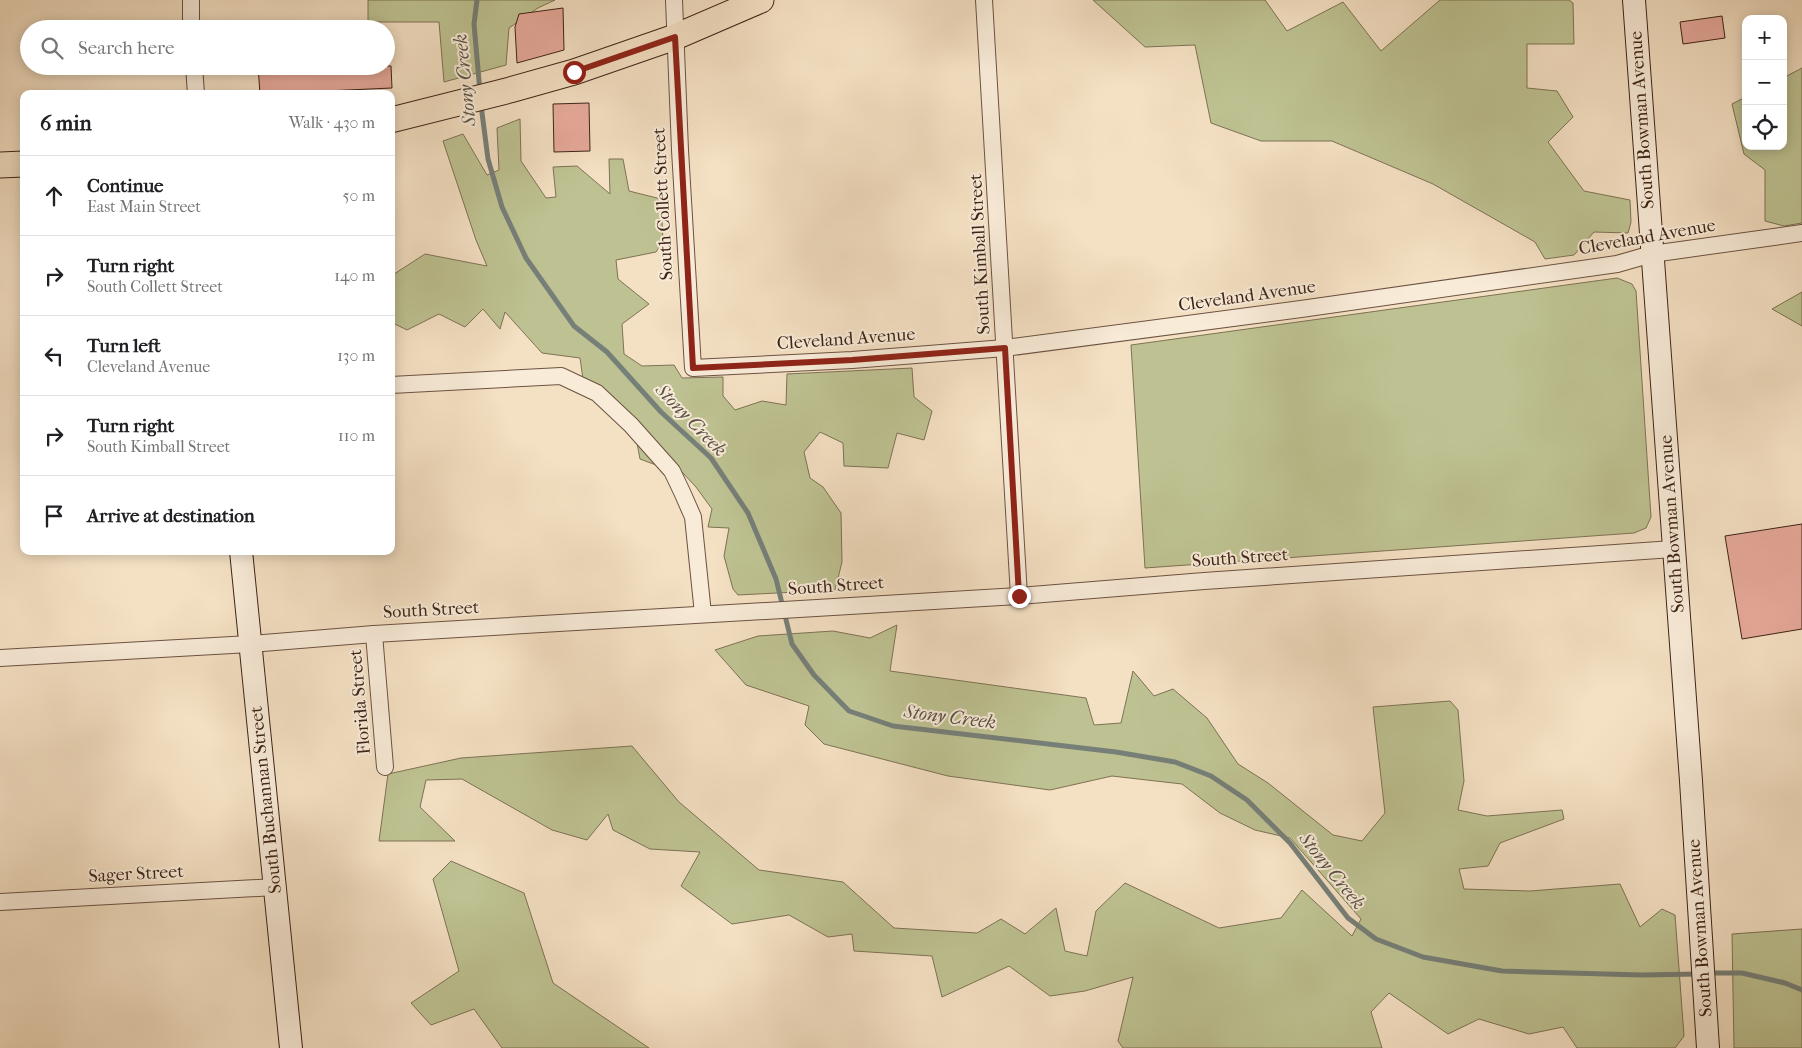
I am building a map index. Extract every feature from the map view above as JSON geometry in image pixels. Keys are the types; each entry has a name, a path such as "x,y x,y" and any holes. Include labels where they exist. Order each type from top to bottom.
{"main road":[{"path":"395,119 574,72 675,37 761,0"},
{"name":"South Bowman Avenue","path":"1634,0 1691,781 1708,1048"},
{"path":"0,165 20,164"},
{"name":"South Buchannan Street","path":"241,555 291,1048"}],"street":[{"path":"191,0 191,20"},
{"name":"South Collett Street","path":"674,0 693,368"},
{"name":"South Kimball Street","path":"984,0 1019,596"},
{"path":"195,75 196,90"},
{"name":"Cleveland Avenue","path":"693,368 852,360 1005,348 1301,309 1617,264 1652,254 1802,233"},
{"path":"395,385 561,376 597,393 632,425 672,471 693,516 703,614"},
{"name":"South Street","path":"0,653 250,644 374,634 1019,596 1204,581 1674,549"},
{"name":"Florida Street","path":"374,634 385,767"},
{"name":"Sager Street","path":"0,902 275,887"}],"green space":[{"path":"368,0 555,0 538,8 509,28 506,65 444,82 439,22 368,20"},
{"path":"1093,0 1265,0 1287,31 1343,2 1381,51 1440,0 1569,0 1573,3 1574,44 1527,44 1527,88 1557,91 1573,117 1548,142 1584,191 1630,200 1631,222 1628,233 1594,232 1574,255 1545,259 1535,242 1433,184 1332,141 1261,141 1211,123 1195,45 1145,47"},
{"path":"1802,68 1802,223 1784,226 1765,221 1765,170 1744,154 1743,150 1787,150 1787,76"},
{"path":"1742,99 1742,146 1732,104"},
{"path":"520,119 521,161 546,198 556,197 553,167 577,166 610,194 609,159 623,159 629,191 661,199 663,242 656,252 616,260 618,279 649,304 622,324 624,354 642,366 674,365 682,378 723,377 723,396 735,410 762,401 786,405 787,374 912,368 914,397 932,411 924,440 897,433 888,468 844,466 843,443 820,432 804,452 810,478 823,487 841,513 842,562 835,590 738,595 733,589 724,556 729,528 708,527 712,509 696,487 667,456 656,465 640,459 637,443 594,400 583,379 580,358 542,353 505,312 500,329 483,309 465,327 439,314 407,330 395,324 395,273 425,254 487,266 476,240 443,141 463,134 487,175 499,170 497,128"},
{"path":"1617,278 1632,284 1636,291 1651,517 1646,528 1634,533 1145,568 1131,345"},
{"path":"1802,292 1802,326 1772,309"},
{"path":"897,625 890,671 1086,698 1094,725 1121,723 1133,671 1154,696 1173,689 1207,718 1238,764 1268,783 1333,835 1362,841 1385,813 1373,707 1450,701 1458,710 1464,781 1458,810 1487,816 1562,810 1564,819 1500,843 1488,866 1459,869 1464,889 1530,891 1620,884 1640,927 1662,909 1675,915 1684,1036 1675,1048 1577,1048 1563,1027 1529,1034 1479,1019 1448,1034 1389,993 1371,1012 1382,1048 1123,1048 1118,1041 1133,977 1085,991 1050,996 1009,966 942,997 932,956 854,951 852,934 828,937 789,915 732,924 681,886 700,852 650,849 613,830 608,814 587,840 552,830 462,779 426,780 420,807 455,841 379,841 388,774 461,758 632,746 679,802 759,870 843,882 894,928 977,933 1001,919 1025,934 1056,908 1065,951 1087,956 1096,911 1125,883 1219,928 1281,918 1302,890 1352,936 1361,919 1290,838 1255,830 1220,813 1182,784 1112,776 1050,790 948,776 824,744 805,725 809,706 746,685 715,650 758,636 833,631 870,638"},
{"path":"451,861 524,893 553,983 649,1048 502,1048 474,1009 431,1025 411,1003 459,971 433,879"},
{"path":"1802,929 1802,1048 1734,1048 1732,934"}],"building":[{"path":"563,8 564,50 517,63 515,27 519,14"},
{"path":"1722,16 1725,38 1683,44 1680,22"},
{"path":"259,75 391,75 392,88 260,90"},
{"path":"589,103 590,151 554,152 553,104"},
{"path":"1802,524 1802,629 1742,639 1725,536"}],"waterway":[{"name":"Stony Creek","path":"477,0 474,24 480,92"},
{"name":"Stony Creek","path":"481,105 488,159 502,207 526,258 574,326 607,352 661,412 711,458 748,513 776,579 792,644 814,675 849,711 893,726 1116,752 1175,762 1211,776 1247,800 1290,843 1348,918 1376,939 1423,957 1502,971 1642,975 1698,974"},
{"name":"Stony Creek","path":"1709,973 1742,973 1785,983 1802,990"}],"route":[{"path":"574,72 675,37 693,368 852,360 1005,348 1019,596"}]}
